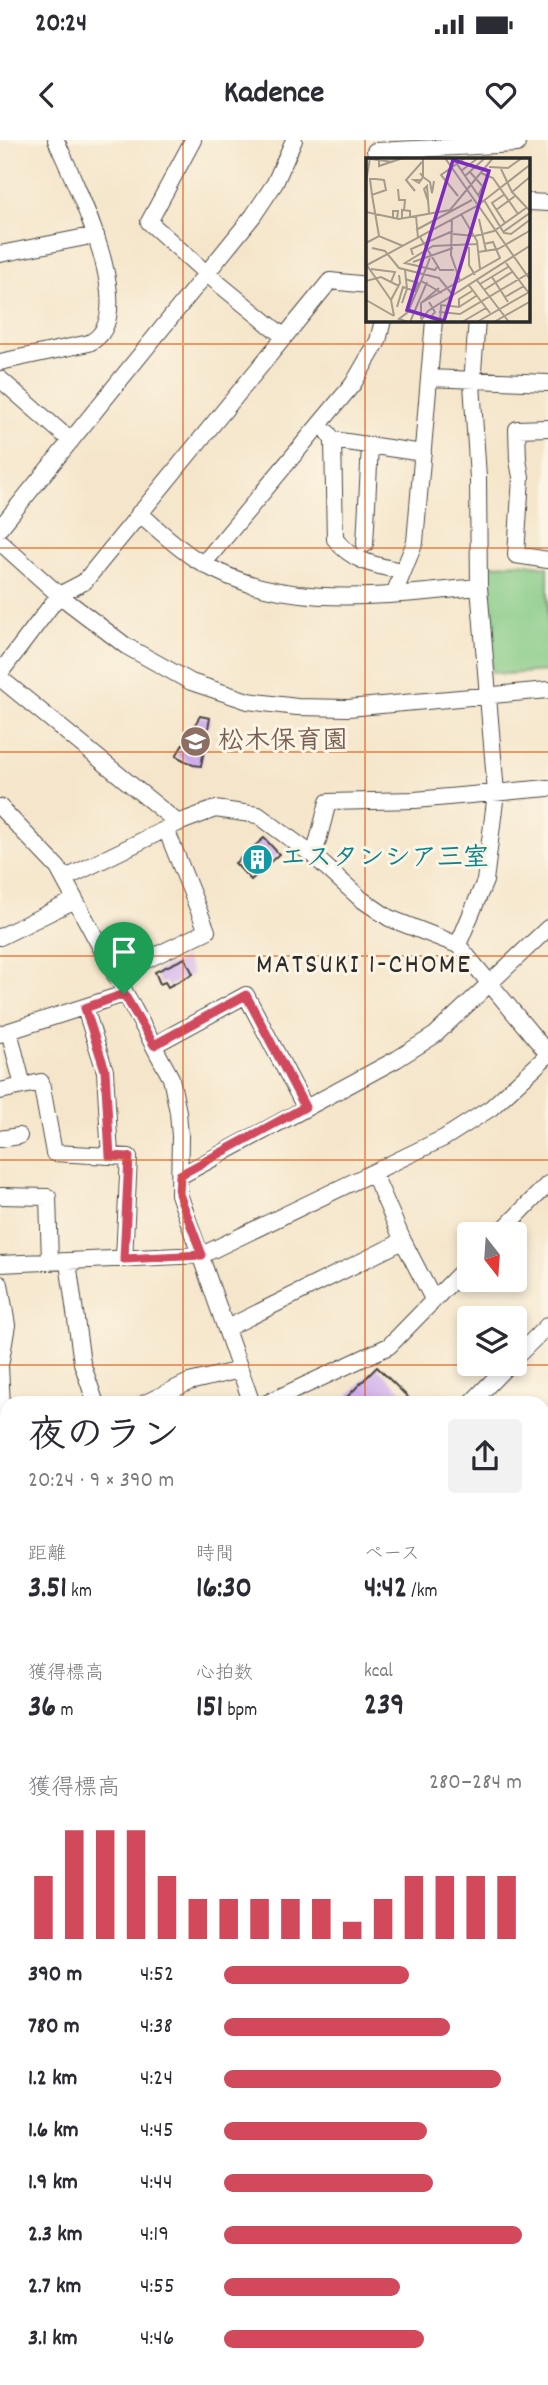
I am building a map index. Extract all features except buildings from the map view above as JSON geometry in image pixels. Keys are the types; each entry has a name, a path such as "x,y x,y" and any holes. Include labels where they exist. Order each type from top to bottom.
{"street":[{"path":"0,362 89,343 98,339 104,329 109,305 105,263 56,140"},
{"path":"193,140 149,222 283,336"},
{"path":"0,528 253,216 275,183 294,140"},
{"path":"374,150 517,148"},
{"path":"530,202 548,203"},
{"path":"0,254 96,235"},
{"path":"0,673 59,595 84,582 330,281 366,285"},
{"path":"203,564 353,384 378,341 383,322"},
{"path":"394,594 415,542 434,322"},
{"path":"458,945 485,881 496,793 479,587 478,478 472,380 477,322"},
{"path":"429,378 548,383"},
{"path":"0,379 72,441"},
{"path":"320,423 333,440 335,539 341,548 361,561 402,571"},
{"path":"548,428 517,429 517,460 522,477 516,555 548,560"},
{"path":"333,440 423,453"},
{"path":"365,544 370,445"},
{"path":"139,513 203,564 229,577 273,590 324,598 479,587"},
{"path":"0,542 59,595 126,646 191,682 248,701 297,707 348,708 548,690"},
{"path":"0,678 172,826 207,930 115,975"},
{"path":"314,856 328,802 415,800 548,788"},
{"path":"0,807 58,868 154,1045 175,1090 180,1136 179,1194 249,1396"},
{"path":"0,1264 202,1255 444,1138 491,1108 548,1055 458,945 388,918 361,899 314,856 258,815 215,809 172,826 64,879"},
{"path":"0,937 75,900"},
{"path":"180,1175 414,1049 449,1024 548,928"},
{"path":"23,1086 4,1033 124,994"},
{"path":"154,1045 246,995 305,1107"},
{"path":"85,1008 105,1070 110,1156"},
{"path":"0,1091 41,1082 54,1153 129,1157 124,1259"},
{"path":"0,1139 19,1136"},
{"path":"373,1172 403,1241 433,1299"},
{"path":"511,1222 548,1184"},
{"path":"0,1196 48,1197 50,1262"},
{"path":"227,1328 403,1241"},
{"path":"68,1262 82,1363 93,1396"},
{"path":"282,1396 389,1346 457,1276"},
{"path":"0,1284 7,1325 0,1366 1,1396"},
{"path":"527,1346 548,1325"},
{"path":"160,1396 189,1382 240,1370"},
{"path":"478,1396 497,1376"}],"green space":[{"path":"520,563 548,567 548,671 505,674 492,672 484,566"}],"place":[{"name":"松木保育園","path":"195,742"},
{"name":"エスタンシア三室","path":"257,859"}],"district":[{"name":"MATSUKI 1-CHOME","path":"364,967"}],"route":[{"path":"124,994 154,1045 246,995 305,1107 180,1175 179,1194 202,1255 124,1259 129,1157 110,1156 105,1070 85,1008 124,994"}]}
